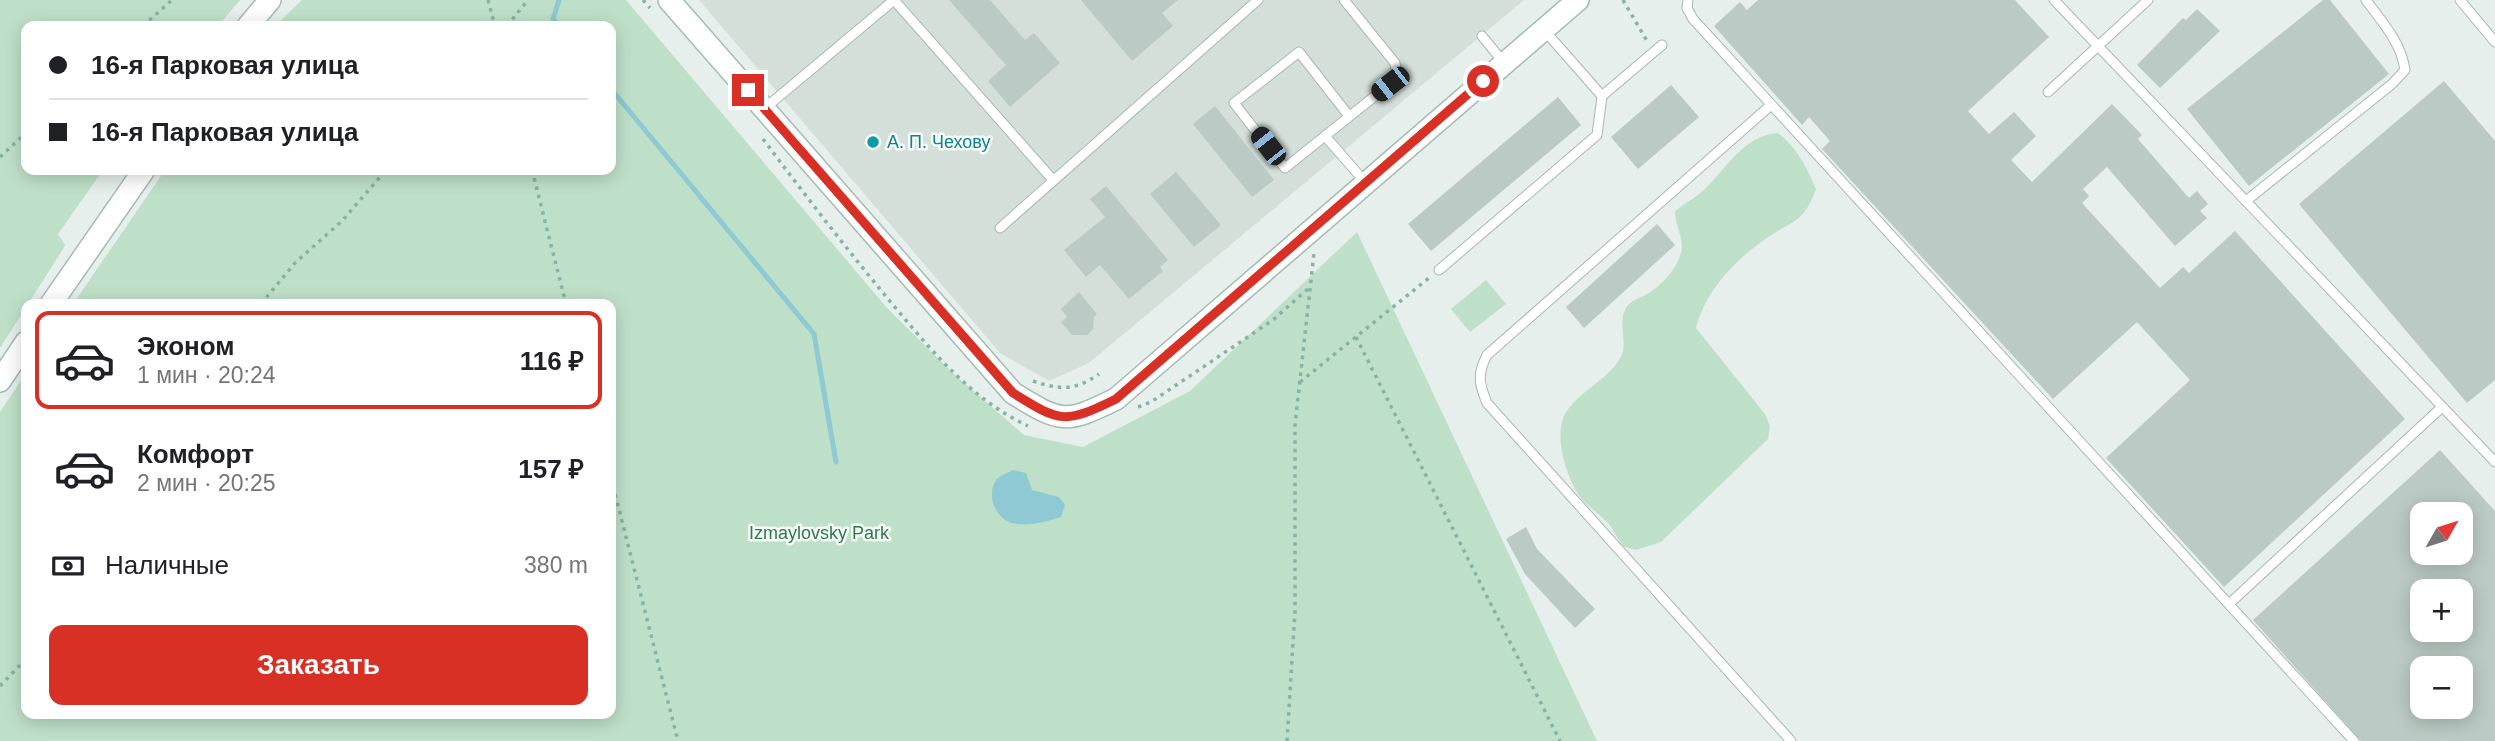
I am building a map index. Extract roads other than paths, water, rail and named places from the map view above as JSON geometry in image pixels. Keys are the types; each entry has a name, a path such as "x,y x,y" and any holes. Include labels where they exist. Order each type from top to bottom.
{"main road":[{"path":"252,21 270,0"},
{"path":"661,5 764,108 1013,393 1050,417 1079,417 1116,399 1578,0"},
{"path":"54,299 141,175"},
{"path":"0,381 21,350"}],"lane":[{"path":"764,108 894,0 1053,180"},
{"path":"999,228 1258,0"},
{"path":"1344,0 1391,55 1398,70 1390,84 1285,168 1234,103 1298,52 1349,116"},
{"path":"1688,0 1687,8 1693,19 2354,741"},
{"path":"2054,0 2495,462"},
{"path":"2048,92 2148,0"},
{"path":"2246,201 2392,84 2405,70 2403,55 2366,0"},
{"path":"2460,0 2495,42"},
{"path":"1544,29 1602,96"},
{"path":"1482,36 1504,63"},
{"path":"1439,270 1597,135 1602,96 1662,45"},
{"path":"1772,105 1487,355 1479,370 1479,385 1488,403 1791,741"},
{"path":"1325,136 1365,182"},
{"path":"2229,604 2442,407"}],"water":[{"path":"1013,470 1026,473 1032,490 1059,497 1065,505 1061,517 1025,524 1012,523 1000,516 993,504 992,490 998,478"}],"waterway":[{"path":"555,21 559,0"},
{"path":"616,95 814,334 836,462"}],"place":[{"name":"А. П. Чехову","path":"873,142"}],"park label":[{"name":"Izmaylovsky Park","path":"819,533"}]}
